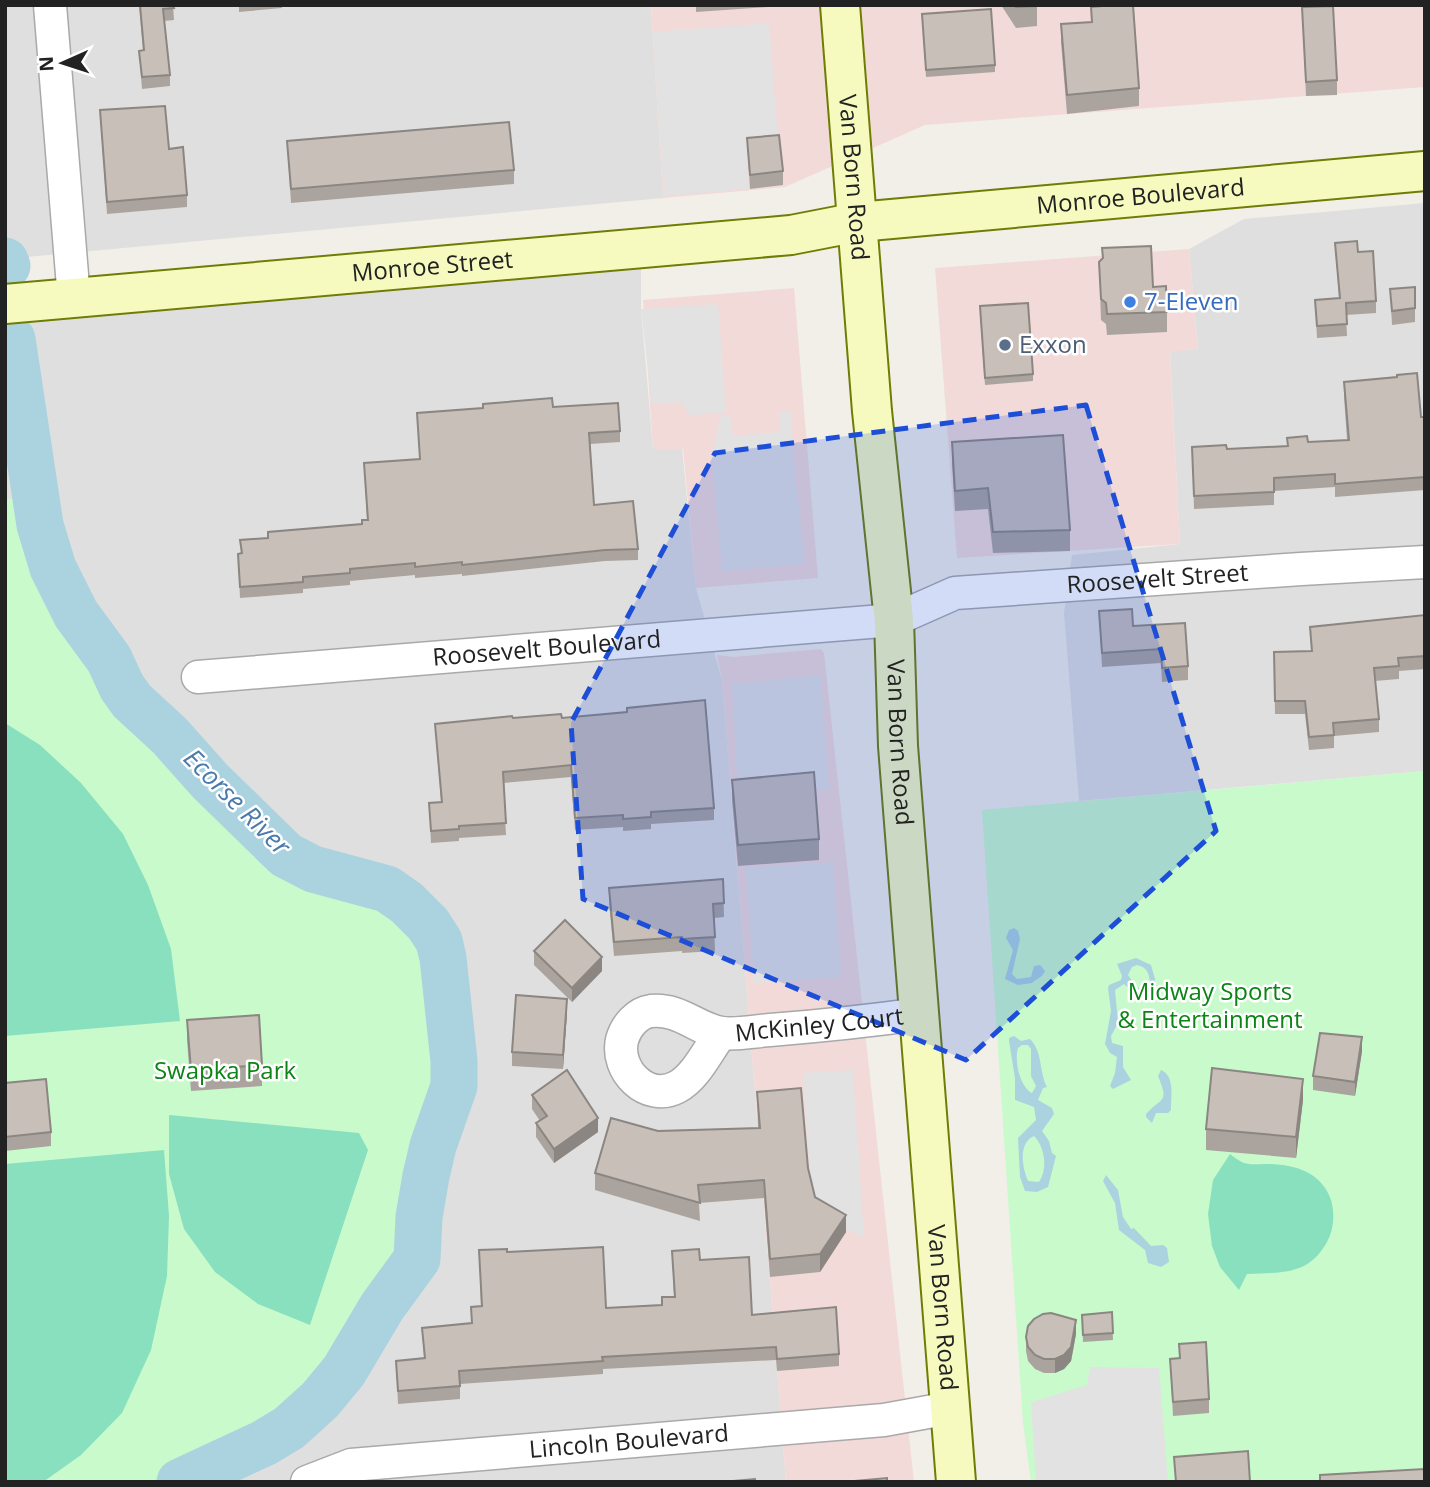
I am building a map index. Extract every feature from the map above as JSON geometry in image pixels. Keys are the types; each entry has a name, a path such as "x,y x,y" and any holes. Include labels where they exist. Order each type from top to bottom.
{"main road":[{"name":"Van Born Road","path":"840,5 876,447 894,620 898,747 956,1482"},
{"name":"Monroe Boulevard","path":"858,222 1425,171"},
{"name":"Monroe Street","path":"5,304 791,235 858,222"}],"street":[{"path":"50,5 59,300"},
{"name":"Roosevelt Street","path":"894,620 956,593 1425,562"},
{"name":"Roosevelt Boulevard","path":"198,677 894,620"},
{"name":"McKinley Court","path":"721,1033 853,1024 919,1014"},
{"name":"Lincoln Boulevard","path":"307,1482 351,1465 884,1420 950,1408"}],"highlighted area":[{"path":"1086,405 1216,831 966,1060 583,899 571,723 715,453"}],"shaded area":[{"path":"5,5 651,5 663,198 5,259"},
{"path":"651,5 1425,5 1425,87 925,125 785,187 663,198"},
{"path":"769,23 779,149 747,152 749,189 664,196 653,32"},
{"path":"1425,203 1425,771 1079,801 1064,613 1072,555 1180,544 1170,351 1198,349 1189,249 1244,219"},
{"path":"641,248 641,309 653,449 682,448 696,588 722,680 786,1482 5,1482 5,302"},
{"path":"1189,249 1198,349 1170,352 1180,544 957,558 935,268"},
{"path":"794,288 818,578 696,588 683,449 653,449 643,300"},
{"path":"718,304 726,413 689,415 681,402 652,404 641,309"},
{"path":"791,411 805,564 722,571 712,459 720,417 730,415 733,436 780,432 779,412"},
{"path":"821,649 824,653 914,1482 786,1482 722,680 717,655 733,657"},
{"path":"821,675 829,789 738,796 732,684"},
{"path":"833,862 841,977 754,983 746,868"},
{"path":"853,1070 864,1238 817,1214 811,1189 803,1073"},
{"path":"1090,1367 1159,1368 1168,1482 1036,1482 1031,1402 1087,1385"}],"green space":[{"name":"Swapka Park","path":"36,497 40,525 53,568 76,614 109,659 132,701 170,736 210,781 286,855 313,869 387,889 407,903 428,924 439,941 443,958 454,1061 454,1086 433,1146 426,1176 419,1217 417,1259 382,1307 344,1371 320,1400 289,1428 264,1443 180,1482 5,1482 5,499"},
{"path":"5,723 40,745 81,783 123,834 148,885 171,949 180,1021 5,1036"},
{"name":"Midway Sports & Entertainment","path":"1425,771 1425,1482 1031,1482 1023,1423 982,810"},
{"path":"169,1115 359,1133 368,1150 310,1325 258,1304 215,1272 184,1229 169,1174"},
{"path":"164,1150 169,1216 167,1276 151,1350 122,1413 81,1455 43,1482 5,1482 5,1164"},
{"path":"1230,1154 1246,1164 1275,1164 1305,1171 1326,1190 1333,1211 1327,1242 1311,1261 1293,1270 1247,1274 1239,1290 1220,1267 1212,1246 1208,1214 1213,1180"}],"water":[{"path":"1014,928 1020,939 1012,974 1017,979 1031,977 1034,966 1040,965 1045,971 1032,983 1018,985 1005,979 1013,950 1006,938 1009,930"},
{"path":"1136,958 1151,965 1155,979 1154,993 1149,995 1138,995 1124,984 1115,990 1118,1023 1111,1036 1112,1043 1123,1046 1123,1067 1131,1080 1113,1089 1110,1086 1117,1057 1110,1053 1105,1044 1111,1011 1108,988 1121,980 1122,976 1117,964","holes":["1137,965 1147,971 1150,979 1144,989 1136,987 1128,975 1132,967"]},
{"path":"1014,1036 1021,1041 1030,1039 1034,1044 1047,1087 1043,1088 1038,1100 1052,1108 1054,1114 1042,1131 1056,1156 1048,1187 1037,1192 1025,1191 1020,1177 1018,1138 1036,1120 1034,1107 1015,1100 1015,1078 1009,1038","holes":["1022,1045 1028,1045 1031,1049 1031,1076 1036,1086 1032,1093 1021,1080 1018,1066 1017,1053","1034,1136 1041,1146 1044,1158 1044,1171 1039,1182 1028,1181 1023,1162 1025,1144"]},
{"path":"1161,1070 1170,1082 1171,1110 1168,1113 1156,1113 1152,1123 1146,1114 1164,1095 1158,1076"},
{"path":"1106,1175 1118,1190 1123,1217 1131,1229 1134,1228 1151,1246 1163,1245 1167,1248 1169,1262 1161,1267 1148,1263 1145,1250 1119,1230 1115,1203 1103,1181"}],"building":[{"path":"140,5 173,5 174,8 163,9 170,75 142,77 139,51 144,50"},
{"path":"1015,5 1037,5 1037,6 1016,7"},
{"path":"1133,5 1139,88 1067,95 1061,24 1092,22 1091,7"},
{"path":"1333,6 1337,80 1306,82 1302,7"},
{"path":"991,9 995,65 926,70 922,14"},
{"path":"165,106 169,149 183,147 187,195 107,202 100,110"},
{"path":"509,122 514,170 291,189 287,141"},
{"path":"779,135 783,171 750,175 747,138"},
{"path":"1357,241 1358,252 1373,251 1376,301 1346,303 1347,324 1317,326 1315,300 1340,298 1335,243"},
{"path":"1151,246 1153,287 1166,286 1167,312 1107,314 1106,303 1101,299 1099,262 1103,258 1102,248"},
{"path":"1415,287 1415,308 1392,311 1390,289"},
{"path":"1028,303 1033,374 985,378 980,306"},
{"path":"1417,373 1421,417 1425,417 1425,477 1335,484 1335,474 1274,478 1274,492 1194,496 1192,447 1226,445 1227,449 1288,446 1287,438 1307,436 1308,442 1349,440 1344,382"},
{"path":"552,398 553,407 618,403 620,431 589,433 594,505 633,501 638,549 462,565 462,562 415,567 415,563 350,569 350,573 303,577 303,582 240,587 240,540 268,538 268,532 362,524 362,520 368,520 364,463 420,459 417,413 483,408 483,404"},
{"path":"1063,435 1070,530 993,532 988,488 955,491 952,442"},
{"path":"1132,609 1133,626 1185,623 1188,666 1162,668 1161,649 1102,653 1099,611"},
{"path":"1425,615 1425,656 1398,658 1399,666 1374,668 1379,719 1333,723 1334,735 1309,737 1305,701 1275,701 1274,652 1312,651 1310,627"},
{"path":"705,700 714,808 651,812 651,817 623,819 623,815 575,818 571,765 503,772 506,823 431,831 429,803 442,802 435,724 512,716 561,714 562,718 627,712 627,708"},
{"path":"814,772 819,839 738,845 732,780"},
{"path":"723,879 724,903 713,904 715,937 614,942 609,888"},
{"path":"565,920 602,957 572,988 534,951"},
{"path":"516,995 567,999 563,1055 512,1052"},
{"path":"259,1015 262,1065 191,1070 187,1020"},
{"path":"1320,1033 1362,1037 1355,1082 1313,1076"},
{"path":"1212,1068 1303,1079 1296,1137 1206,1129"},
{"path":"567,1070 598,1118 554,1149 536,1123 547,1116 532,1095"},
{"path":"46,1079 51,1132 5,1137 5,1083"},
{"path":"801,1088 808,1168 815,1197 846,1215 820,1254 770,1259 764,1180 698,1185 700,1203 595,1173 611,1118 658,1131 760,1128 757,1092"},
{"path":"603,1247 606,1308 662,1305 662,1297 675,1297 672,1251 699,1249 700,1260 749,1257 752,1315 836,1307 839,1354 777,1359 776,1347 602,1357 603,1361 459,1371 460,1386 398,1391 396,1361 425,1358 422,1328 472,1323 471,1307 482,1306 479,1250 507,1249 507,1252"},
{"path":"1112,1312 1113,1333 1083,1335 1082,1315"},
{"path":"1051,1313 1076,1320 1071,1347 1064,1355 1055,1359 1044,1359 1035,1355 1028,1347 1026,1337 1028,1326 1034,1319"},
{"path":"1206,1342 1209,1399 1173,1402 1170,1359 1180,1358 1179,1344"},
{"path":"1248,1451 1250,1482 1176,1482 1174,1457"},
{"path":"1424,1469 1425,1482 1320,1482 1320,1475"},
{"path":"887,1478 887,1482 843,1482"},
{"path":"755,1479 755,1482 721,1482"}],"waterway":[{"name":"Ecorse River","path":"5,261 7,266"},
{"name":"Ecorse River","path":"12,339 40,525 53,568 76,614 109,659 122,687 132,701 170,736 210,781 286,855 313,869 387,889 407,903 428,924 439,941 443,958 454,1061 454,1086 433,1146 426,1176 419,1217 417,1259 382,1307 344,1371 320,1400 289,1428 264,1443 180,1482"}],"place":[{"name":"7-Eleven","path":"1130,302"},
{"name":"Exxon","path":"1005,345"}]}
